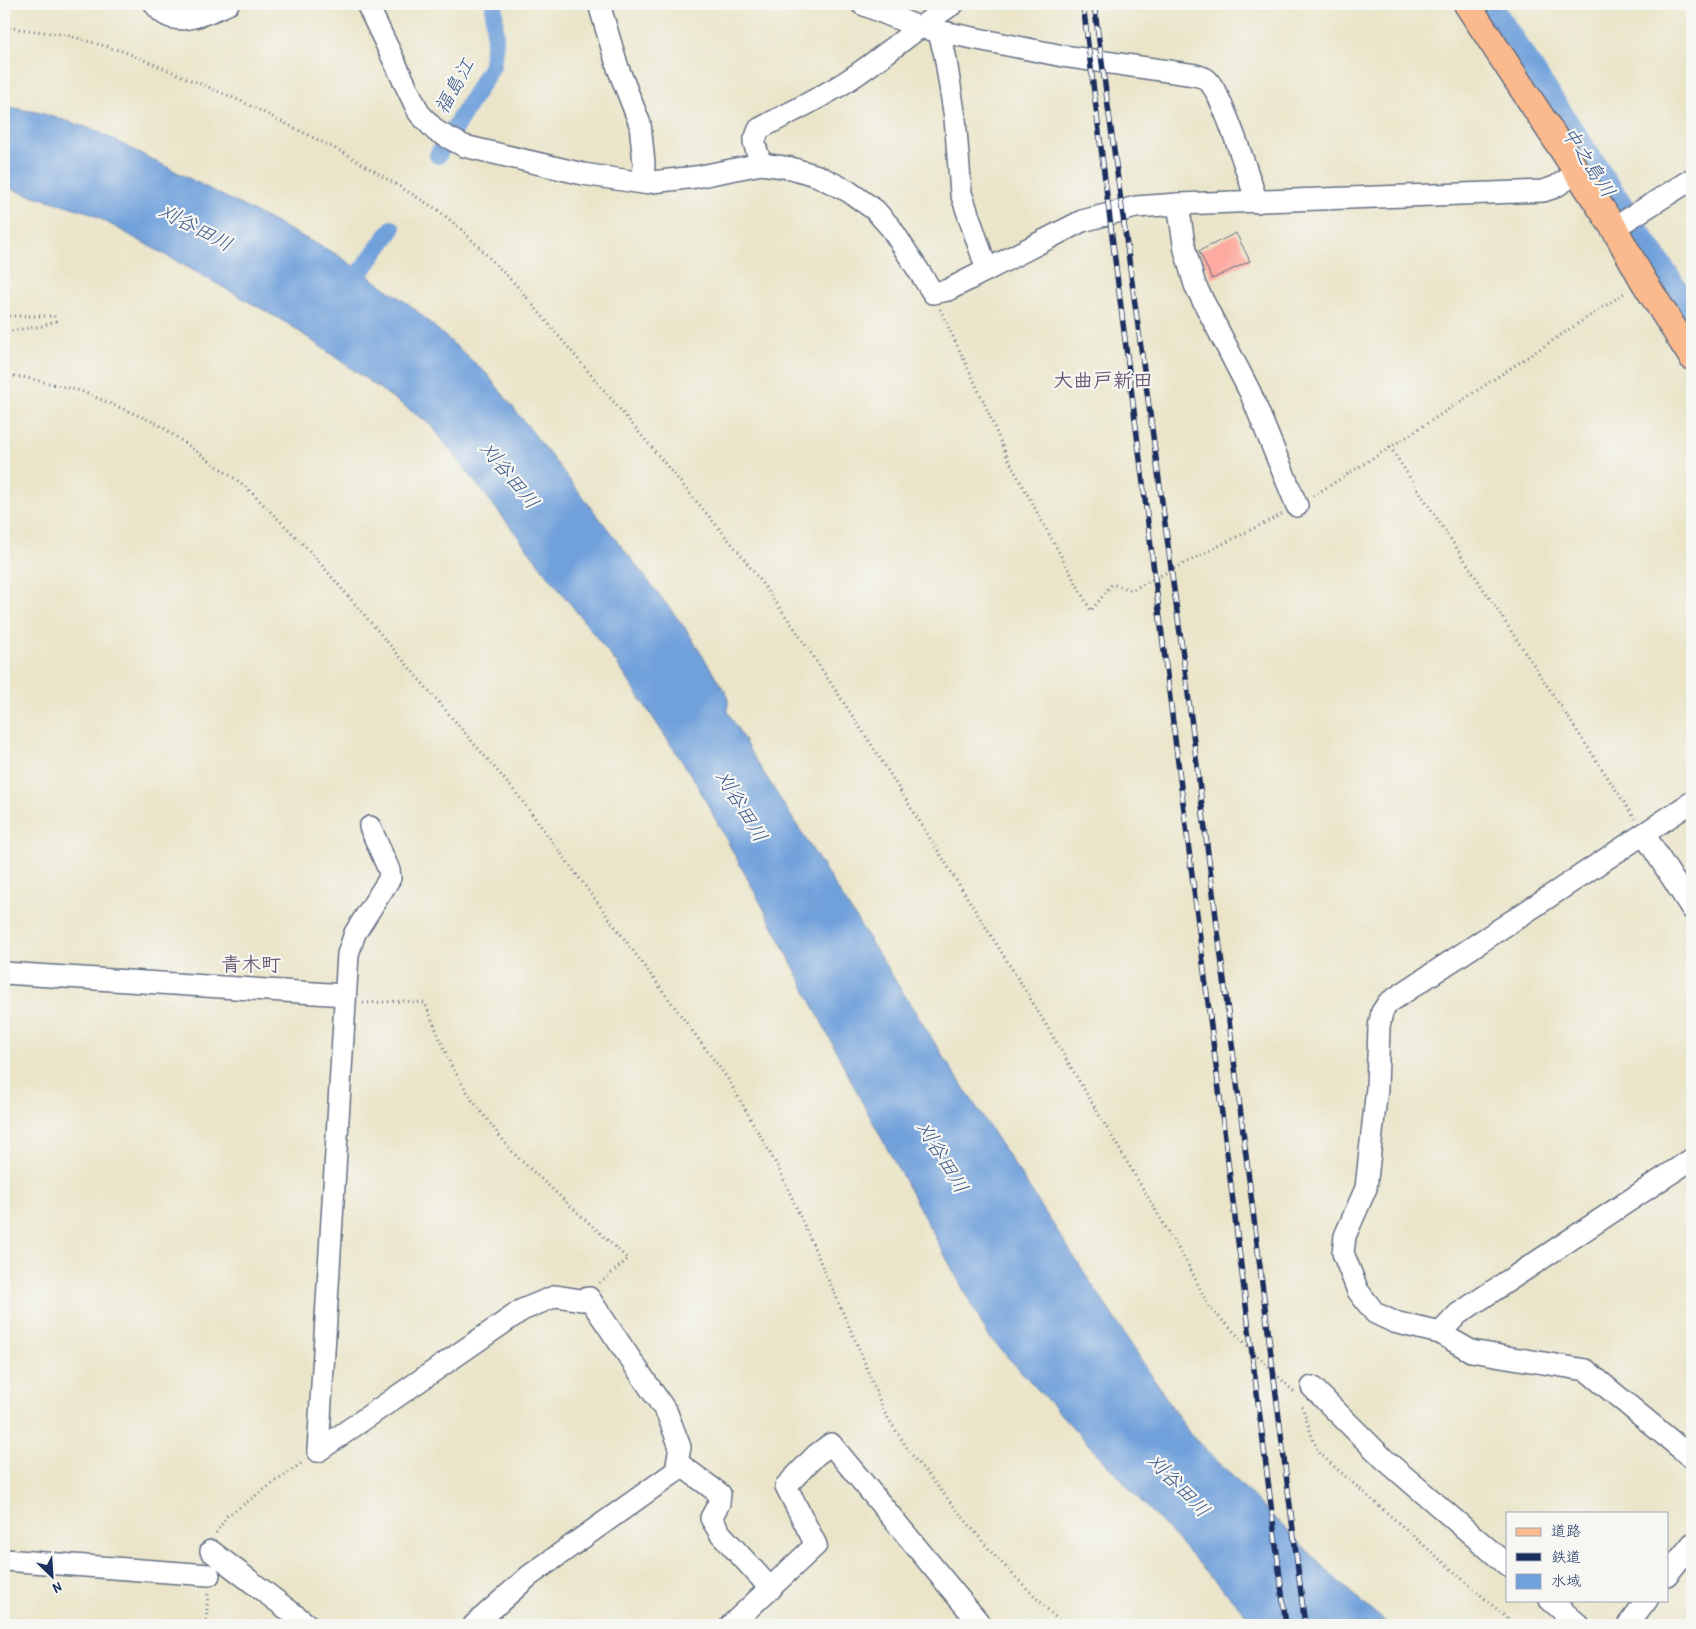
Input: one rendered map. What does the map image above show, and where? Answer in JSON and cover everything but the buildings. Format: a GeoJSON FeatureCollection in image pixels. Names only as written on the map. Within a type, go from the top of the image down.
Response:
{"type":"FeatureCollection","features":[{"type":"Feature","properties":{"kind":"main road"},"geometry":{"type":"LineString","coordinates":[[1467,4],[1614,228],[1643,280],[1692,357]]}},
{"type":"Feature","properties":{"kind":"street"},"geometry":{"type":"LineString","coordinates":[[155,4],[169,15],[184,19],[195,18],[228,4]]}},
{"type":"Feature","properties":{"kind":"street"},"geometry":{"type":"LineString","coordinates":[[367,4],[419,113],[436,131],[464,146],[583,174],[643,183],[696,177],[761,164],[791,168],[818,176],[848,191],[875,210],[891,228],[933,293],[948,290],[1082,221],[1136,207],[1544,191],[1556,187],[1577,173]]}},
{"type":"Feature","properties":{"kind":"street"},"geometry":{"type":"LineString","coordinates":[[598,4],[618,68],[640,124],[643,183]]}},
{"type":"Feature","properties":{"kind":"street"},"geometry":{"type":"LineString","coordinates":[[862,4],[928,29],[1063,56],[1195,75],[1206,79],[1213,87],[1235,137],[1257,202]]}},
{"type":"Feature","properties":{"kind":"street"},"geometry":{"type":"LineString","coordinates":[[761,164],[754,142],[759,128],[824,96],[848,81],[928,29],[953,4]]}},
{"type":"Feature","properties":{"kind":"street"},"geometry":{"type":"LineString","coordinates":[[928,29],[945,55],[955,118],[961,193],[987,270]]}},
{"type":"Feature","properties":{"kind":"street"},"geometry":{"type":"LineString","coordinates":[[1614,228],[1692,179]]}},
{"type":"Feature","properties":{"kind":"street"},"geometry":{"type":"LineString","coordinates":[[1178,204],[1185,250],[1195,285],[1250,392],[1297,506]]}},
{"type":"Feature","properties":{"kind":"street"},"geometry":{"type":"LineString","coordinates":[[1692,802],[1388,1003],[1382,1012],[1379,1027],[1377,1088],[1366,1188],[1345,1236],[1343,1253],[1358,1290],[1375,1313],[1394,1322],[1440,1333],[1471,1351],[1586,1370],[1692,1458]]}},
{"type":"Feature","properties":{"kind":"street"},"geometry":{"type":"LineString","coordinates":[[318,1451],[348,954],[355,933],[390,878],[389,870],[370,827]]}},
{"type":"Feature","properties":{"kind":"street"},"geometry":{"type":"LineString","coordinates":[[1644,834],[1692,909]]}},
{"type":"Feature","properties":{"kind":"street"},"geometry":{"type":"LineString","coordinates":[[4,972],[345,995]]}},
{"type":"Feature","properties":{"kind":"street"},"geometry":{"type":"LineString","coordinates":[[1440,1333],[1458,1314],[1692,1159]]}},
{"type":"Feature","properties":{"kind":"street"},"geometry":{"type":"LineString","coordinates":[[318,1451],[522,1310],[556,1296],[579,1299],[589,1298],[667,1412],[680,1447],[679,1469],[529,1576],[474,1625]]}},
{"type":"Feature","properties":{"kind":"street"},"geometry":{"type":"LineString","coordinates":[[1312,1387],[1384,1459],[1506,1563]]}},
{"type":"Feature","properties":{"kind":"street"},"geometry":{"type":"LineString","coordinates":[[731,1625],[816,1545],[786,1486],[816,1455],[831,1444],[981,1625]]}},
{"type":"Feature","properties":{"kind":"street"},"geometry":{"type":"LineString","coordinates":[[678,1462],[720,1494],[711,1518],[720,1533],[771,1589]]}},
{"type":"Feature","properties":{"kind":"street"},"geometry":{"type":"LineString","coordinates":[[1668,1574],[1692,1544]]}},
{"type":"Feature","properties":{"kind":"street"},"geometry":{"type":"LineString","coordinates":[[211,1551],[308,1625]]}},
{"type":"Feature","properties":{"kind":"street"},"geometry":{"type":"LineString","coordinates":[[4,1560],[209,1576]]}},
{"type":"Feature","properties":{"kind":"street"},"geometry":{"type":"LineString","coordinates":[[1552,1602],[1579,1625]]}},
{"type":"Feature","properties":{"kind":"street"},"geometry":{"type":"LineString","coordinates":[[1628,1625],[1645,1602]]}},
{"type":"Feature","properties":{"kind":"path"},"geometry":{"type":"LineString","coordinates":[[4,27],[67,35],[125,52],[241,101],[346,154],[438,210],[461,229],[517,286],[742,556],[795,629],[871,744],[1027,993],[1190,1270],[1209,1307],[1294,1392],[1303,1408],[1313,1440],[1321,1455],[1515,1625]]}},
{"type":"Feature","properties":{"kind":"path"},"geometry":{"type":"LineString","coordinates":[[933,293],[1007,457],[1091,611],[1112,584],[1132,590],[1297,506],[1643,280]]}},
{"type":"Feature","properties":{"kind":"path"},"geometry":{"type":"LineString","coordinates":[[4,316],[54,316],[56,320],[42,326],[4,332]]}},
{"type":"Feature","properties":{"kind":"path"},"geometry":{"type":"LineString","coordinates":[[4,375],[23,377],[81,392],[158,424],[245,486],[308,550],[517,794],[728,1080],[779,1169],[860,1351],[884,1412],[911,1454],[993,1554],[1062,1625]]}},
{"type":"Feature","properties":{"kind":"path"},"geometry":{"type":"LineString","coordinates":[[1390,446],[1644,834]]}},
{"type":"Feature","properties":{"kind":"path"},"geometry":{"type":"LineString","coordinates":[[4,544],[4,553]]}},
{"type":"Feature","properties":{"kind":"path"},"geometry":{"type":"LineString","coordinates":[[345,995],[356,1004],[403,1001],[425,1003],[451,1066],[472,1100],[513,1153],[628,1259],[579,1299]]}},
{"type":"Feature","properties":{"kind":"path"},"geometry":{"type":"LineString","coordinates":[[211,1551],[220,1525],[227,1516],[318,1451]]}},
{"type":"Feature","properties":{"kind":"path"},"geometry":{"type":"LineString","coordinates":[[206,1625],[209,1576]]}},
{"type":"Feature","properties":{"kind":"water","name":"刈谷田川"},"geometry":{"type":"Polygon","coordinates":[[[4,106],[41,113],[95,130],[336,254],[410,305],[487,374],[685,628],[728,696],[728,712],[753,756],[945,1059],[1189,1433],[1342,1585],[1389,1625],[1256,1625],[989,1337],[861,1100],[774,928],[695,781],[618,665],[431,425],[290,325],[205,277],[88,212],[4,187],[4,106]]]}},
{"type":"Feature","properties":{"kind":"waterway","name":"福島江"},"geometry":{"type":"LineString","coordinates":[[438,155],[492,66],[495,40],[494,4]]}},
{"type":"Feature","properties":{"kind":"waterway","name":"中之島川"},"geometry":{"type":"LineString","coordinates":[[1485,4],[1692,320]]}},
{"type":"Feature","properties":{"kind":"waterway","name":"福島江"},"geometry":{"type":"LineString","coordinates":[[348,289],[392,229]]}},
{"type":"Feature","properties":{"kind":"railway"},"geometry":{"type":"LineString","coordinates":[[1083,4],[1286,1625]]}},
{"type":"Feature","properties":{"kind":"railway"},"geometry":{"type":"LineString","coordinates":[[1094,4],[1185,670],[1305,1625]]}},
{"type":"Feature","properties":{"kind":"district","name":"大曲戸新田"},"geometry":{"type":"Point","coordinates":[1103,380]}},
{"type":"Feature","properties":{"kind":"district","name":"青木町"},"geometry":{"type":"Point","coordinates":[251,964]}}]}
